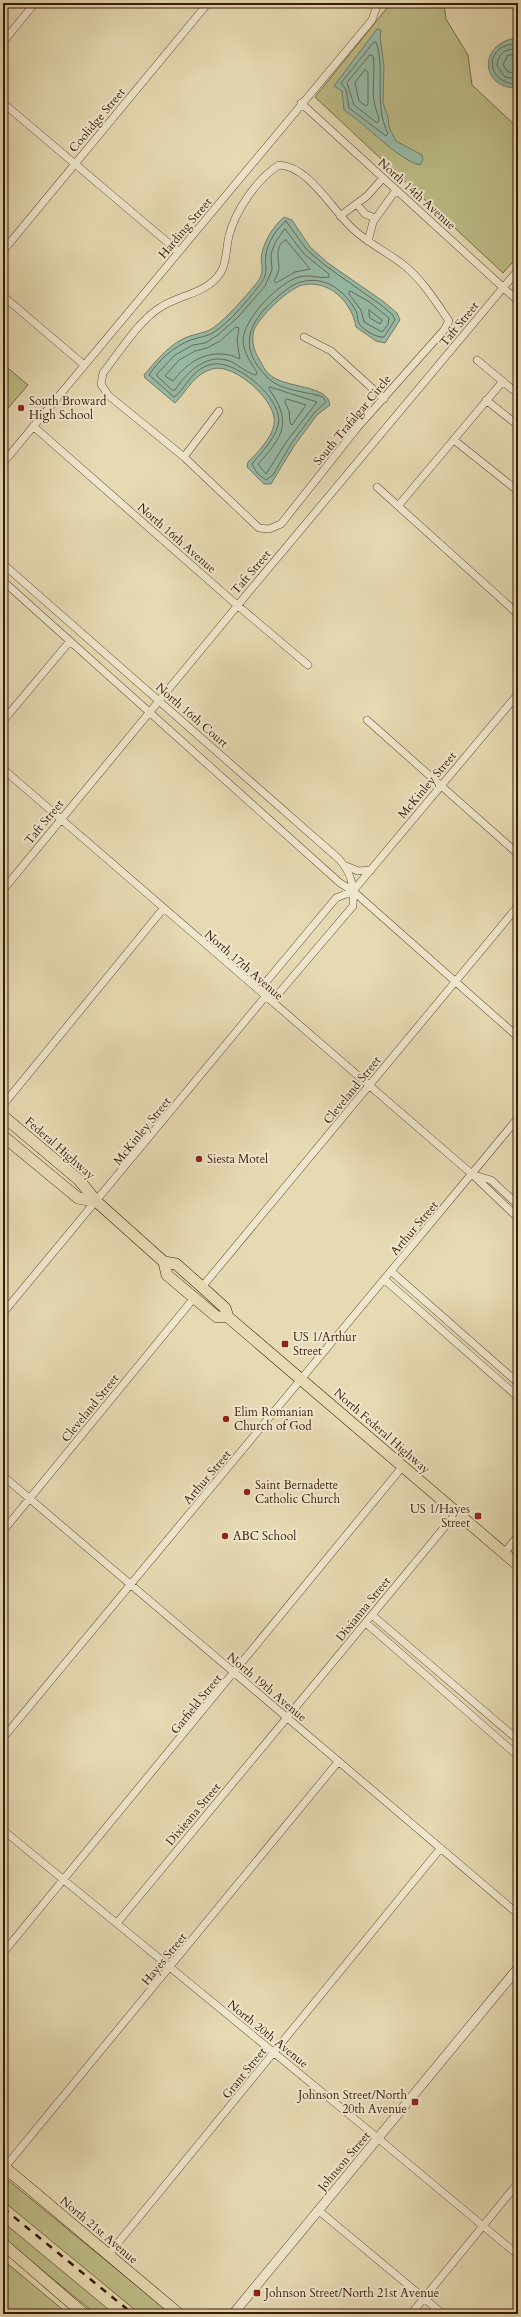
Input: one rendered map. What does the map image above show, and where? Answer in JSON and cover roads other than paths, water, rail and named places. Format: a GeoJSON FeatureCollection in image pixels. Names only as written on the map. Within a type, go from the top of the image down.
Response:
{"type":"FeatureCollection","features":[{"type":"Feature","properties":{"kind":"main road","name":"Federal Highway"},"geometry":{"type":"LineString","coordinates":[[3,1116],[79,1180],[97,1202],[164,1262],[176,1264],[202,1287],[225,1308],[228,1317],[217,1317],[167,1275],[164,1262]]}},
{"type":"Feature","properties":{"kind":"main road","name":"Federal Highway"},"geometry":{"type":"LineString","coordinates":[[3,1136],[78,1198],[97,1202]]}},
{"type":"Feature","properties":{"kind":"main road","name":"North Federal Highway"},"geometry":{"type":"LineString","coordinates":[[228,1317],[518,1565]]}},
{"type":"Feature","properties":{"kind":"main road","name":"North 21st Avenue"},"geometry":{"type":"LineString","coordinates":[[4,2167],[179,2314]]}},
{"type":"Feature","properties":{"kind":"main road"},"geometry":{"type":"LineString","coordinates":[[3,2244],[84,2314]]}},
{"type":"Feature","properties":{"kind":"street"},"geometry":{"type":"LineString","coordinates":[[3,42],[35,3]]}},
{"type":"Feature","properties":{"kind":"street","name":"Coolidge Street"},"geometry":{"type":"LineString","coordinates":[[3,251],[208,3]]}},
{"type":"Feature","properties":{"kind":"street","name":"Harding Street"},"geometry":{"type":"LineString","coordinates":[[3,463],[83,364],[179,252],[301,103],[372,20],[378,3]]}},
{"type":"Feature","properties":{"kind":"street"},"geometry":{"type":"LineString","coordinates":[[3,103],[179,252]]}},
{"type":"Feature","properties":{"kind":"street","name":"North 14th Avenue"},"geometry":{"type":"LineString","coordinates":[[301,103],[518,301]]}},
{"type":"Feature","properties":{"kind":"street"},"geometry":{"type":"LineString","coordinates":[[219,411],[184,457],[108,395],[101,384],[102,373],[144,322],[161,307],[198,292],[213,282],[221,271],[229,236],[236,217],[254,190],[270,171],[279,165],[292,167],[305,178],[328,199],[340,216],[368,241],[375,218],[396,190]]}},
{"type":"Feature","properties":{"kind":"street"},"geometry":{"type":"LineString","coordinates":[[340,216],[357,204],[383,178]]}},
{"type":"Feature","properties":{"kind":"street"},"geometry":{"type":"LineString","coordinates":[[357,204],[365,214],[375,218]]}},
{"type":"Feature","properties":{"kind":"street","name":"South Trafalgar Circle"},"geometry":{"type":"LineString","coordinates":[[184,457],[259,528],[269,529],[281,524],[357,428],[444,330],[449,321],[434,299],[406,267],[368,241]]}},
{"type":"Feature","properties":{"kind":"street","name":"Taft Street"},"geometry":{"type":"LineString","coordinates":[[3,890],[237,605],[518,270]]}},
{"type":"Feature","properties":{"kind":"street"},"geometry":{"type":"LineString","coordinates":[[3,296],[83,364]]}},
{"type":"Feature","properties":{"kind":"street"},"geometry":{"type":"LineString","coordinates":[[304,337],[331,351],[384,399]]}},
{"type":"Feature","properties":{"kind":"street"},"geometry":{"type":"LineString","coordinates":[[477,360],[518,394]]}},
{"type":"Feature","properties":{"kind":"street"},"geometry":{"type":"LineString","coordinates":[[398,506],[503,381]]}},
{"type":"Feature","properties":{"kind":"street"},"geometry":{"type":"LineString","coordinates":[[486,400],[516,421]]}},
{"type":"Feature","properties":{"kind":"street","name":"North 16th Avenue"},"geometry":{"type":"LineString","coordinates":[[33,426],[237,605],[308,665]]}},
{"type":"Feature","properties":{"kind":"street"},"geometry":{"type":"LineString","coordinates":[[454,440],[518,491]]}},
{"type":"Feature","properties":{"kind":"street"},"geometry":{"type":"LineString","coordinates":[[377,487],[517,610]]}},
{"type":"Feature","properties":{"kind":"street","name":"North 16th Court"},"geometry":{"type":"LineString","coordinates":[[3,564],[159,700],[345,866],[351,876],[353,891]]}},
{"type":"Feature","properties":{"kind":"street","name":"North 16th Court"},"geometry":{"type":"LineString","coordinates":[[3,581],[150,711],[158,721],[340,883],[353,891],[454,982],[518,1037]]}},
{"type":"Feature","properties":{"kind":"street"},"geometry":{"type":"LineString","coordinates":[[3,721],[70,641]]}},
{"type":"Feature","properties":{"kind":"street","name":"McKinley Street"},"geometry":{"type":"LineString","coordinates":[[265,997],[266,982],[336,898],[353,891],[518,694]]}},
{"type":"Feature","properties":{"kind":"street"},"geometry":{"type":"LineString","coordinates":[[367,720],[518,854]]}},
{"type":"Feature","properties":{"kind":"street","name":"North 17th Avenue"},"geometry":{"type":"LineString","coordinates":[[3,770],[163,910],[473,1175],[518,1218]]}},
{"type":"Feature","properties":{"kind":"street"},"geometry":{"type":"LineString","coordinates":[[345,866],[358,871],[371,870]]}},
{"type":"Feature","properties":{"kind":"street","name":"McKinley Street"},"geometry":{"type":"LineString","coordinates":[[3,1314],[265,997],[279,993],[353,906],[353,891]]}},
{"type":"Feature","properties":{"kind":"street","name":"Cleveland Street"},"geometry":{"type":"LineString","coordinates":[[202,1287],[518,906]]}},
{"type":"Feature","properties":{"kind":"street"},"geometry":{"type":"LineString","coordinates":[[3,1105],[163,910]]}},
{"type":"Feature","properties":{"kind":"street","name":"Arthur Street"},"geometry":{"type":"LineString","coordinates":[[3,1738],[303,1380],[473,1175],[518,1118]]}},
{"type":"Feature","properties":{"kind":"street","name":"North 17th Avenue"},"geometry":{"type":"LineString","coordinates":[[473,1175],[491,1180],[518,1205]]}},
{"type":"Feature","properties":{"kind":"street"},"geometry":{"type":"LineString","coordinates":[[392,1272],[518,1383]]}},
{"type":"Feature","properties":{"kind":"street"},"geometry":{"type":"LineString","coordinates":[[385,1280],[518,1396]]}},
{"type":"Feature","properties":{"kind":"street","name":"Cleveland Street"},"geometry":{"type":"LineString","coordinates":[[3,1531],[194,1298]]}},
{"type":"Feature","properties":{"kind":"street","name":"Garfield Street"},"geometry":{"type":"LineString","coordinates":[[3,1953],[64,1881],[403,1466]]}},
{"type":"Feature","properties":{"kind":"street","name":"North 19th Avenue"},"geometry":{"type":"LineString","coordinates":[[3,1476],[518,1914]]}},
{"type":"Feature","properties":{"kind":"street","name":"Dixianna Street"},"geometry":{"type":"LineString","coordinates":[[287,1718],[457,1512]]}},
{"type":"Feature","properties":{"kind":"street"},"geometry":{"type":"LineString","coordinates":[[504,1553],[518,1536]]}},
{"type":"Feature","properties":{"kind":"street"},"geometry":{"type":"LineString","coordinates":[[372,1616],[518,1740]]}},
{"type":"Feature","properties":{"kind":"street"},"geometry":{"type":"LineString","coordinates":[[366,1623],[518,1756]]}},
{"type":"Feature","properties":{"kind":"street","name":"Dixieana Street"},"geometry":{"type":"LineString","coordinates":[[117,1924],[287,1718]]}},
{"type":"Feature","properties":{"kind":"street","name":"Hayes Street"},"geometry":{"type":"LineString","coordinates":[[4,2167],[171,1968],[338,1762]]}},
{"type":"Feature","properties":{"kind":"street","name":"North 20th Avenue"},"geometry":{"type":"LineString","coordinates":[[3,1830],[379,2138],[518,2255]]}},
{"type":"Feature","properties":{"kind":"street","name":"Grant Street"},"geometry":{"type":"LineString","coordinates":[[108,2255],[440,1849]]}},
{"type":"Feature","properties":{"kind":"street","name":"Johnson Street"},"geometry":{"type":"LineString","coordinates":[[233,2314],[518,1968]]}},
{"type":"Feature","properties":{"kind":"street"},"geometry":{"type":"LineString","coordinates":[[411,2314],[518,2183]]}},
{"type":"Feature","properties":{"kind":"street"},"geometry":{"type":"LineString","coordinates":[[318,2210],[443,2314]]}},
{"type":"Feature","properties":{"kind":"water"},"geometry":{"type":"Polygon","coordinates":[[[377,29],[381,30],[380,38],[384,65],[383,103],[388,117],[389,127],[396,141],[422,155],[423,160],[420,165],[411,162],[392,149],[344,110],[342,91],[334,86],[377,29]]]}},
{"type":"Feature","properties":{"kind":"water"},"geometry":{"type":"Polygon","coordinates":[[[511,39],[518,40],[517,88],[505,86],[497,82],[491,75],[488,67],[489,58],[493,50],[500,44],[511,39]]]}},
{"type":"Feature","properties":{"kind":"water"},"geometry":{"type":"Polygon","coordinates":[[[284,217],[292,220],[310,247],[328,263],[384,302],[397,313],[400,320],[385,343],[376,341],[356,327],[350,309],[338,294],[330,289],[312,284],[302,285],[289,292],[268,311],[257,324],[253,334],[253,341],[256,352],[266,371],[276,379],[322,393],[327,398],[330,405],[317,415],[294,446],[271,484],[264,484],[247,467],[248,462],[264,445],[270,435],[274,425],[274,416],[270,406],[253,386],[232,372],[221,368],[212,369],[200,375],[191,383],[175,403],[145,378],[144,375],[171,347],[183,339],[213,328],[241,301],[259,279],[262,271],[261,257],[265,243],[273,229],[284,217]]]}},
{"type":"Feature","properties":{"kind":"railway"},"geometry":{"type":"LineString","coordinates":[[3,2208],[133,2314]]}},
{"type":"Feature","properties":{"kind":"place","name":"South Broward High School"},"geometry":{"type":"Point","coordinates":[21,408]}},
{"type":"Feature","properties":{"kind":"place","name":"Siesta Motel"},"geometry":{"type":"Point","coordinates":[199,1159]}},
{"type":"Feature","properties":{"kind":"place","name":"US 1/Arthur Street"},"geometry":{"type":"Point","coordinates":[285,1344]}},
{"type":"Feature","properties":{"kind":"place","name":"Elim Romanian Church of God"},"geometry":{"type":"Point","coordinates":[226,1419]}},
{"type":"Feature","properties":{"kind":"place","name":"Saint Bernadette Catholic Church"},"geometry":{"type":"Point","coordinates":[247,1492]}},
{"type":"Feature","properties":{"kind":"place","name":"US 1/Hayes Street"},"geometry":{"type":"Point","coordinates":[478,1516]}},
{"type":"Feature","properties":{"kind":"place","name":"ABC School"},"geometry":{"type":"Point","coordinates":[225,1536]}},
{"type":"Feature","properties":{"kind":"place","name":"Johnson Street/North 20th Avenue"},"geometry":{"type":"Point","coordinates":[415,2102]}},
{"type":"Feature","properties":{"kind":"place","name":"Johnson Street/North 21st Avenue"},"geometry":{"type":"Point","coordinates":[257,2293]}}]}
